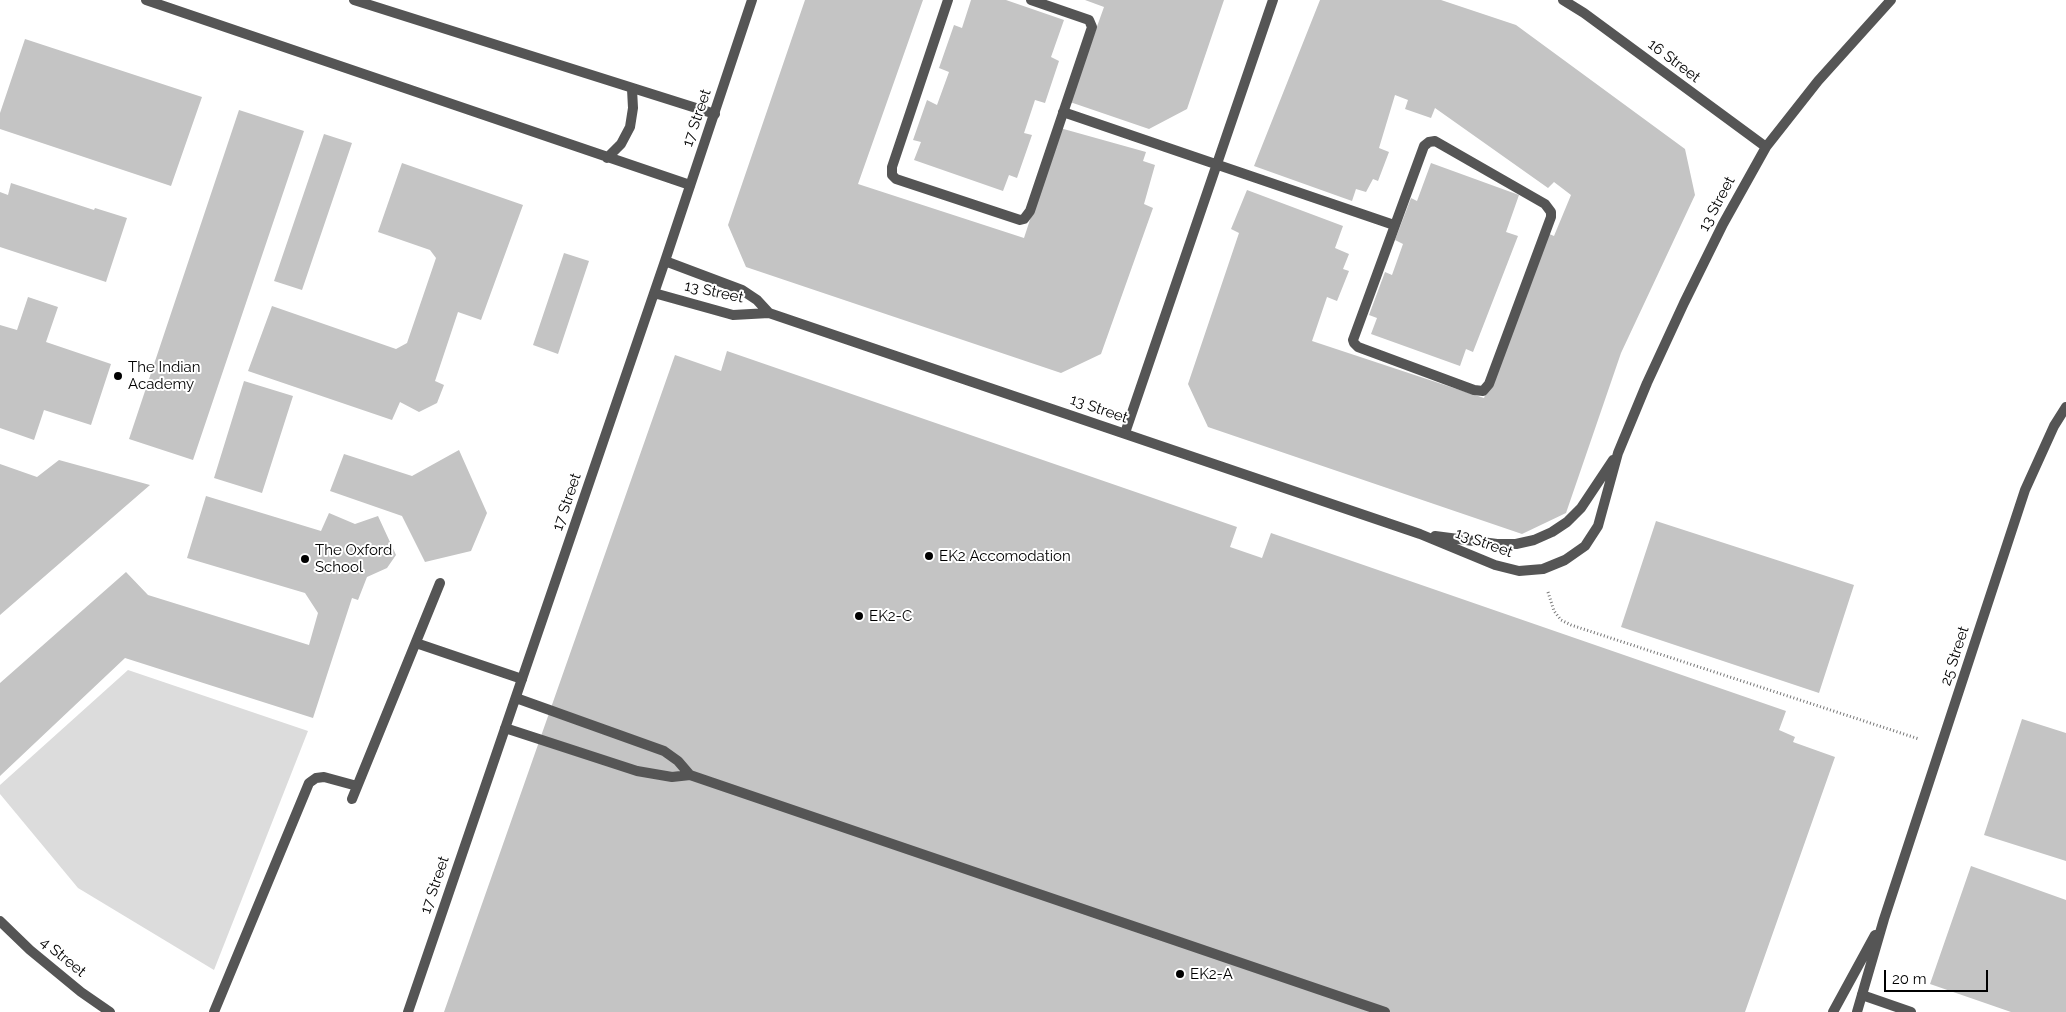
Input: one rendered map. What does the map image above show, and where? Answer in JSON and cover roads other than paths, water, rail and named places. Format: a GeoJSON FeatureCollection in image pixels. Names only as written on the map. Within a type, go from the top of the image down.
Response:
{"type":"FeatureCollection","features":[{"type":"Feature","properties":{"kind":"street"},"geometry":{"type":"LineString","coordinates":[[146,0],[690,185]]}},
{"type":"Feature","properties":{"kind":"street"},"geometry":{"type":"LineString","coordinates":[[354,0],[715,114]]}},
{"type":"Feature","properties":{"kind":"street","name":"17 Street"},"geometry":{"type":"LineString","coordinates":[[408,1012],[665,262],[752,0]]}},
{"type":"Feature","properties":{"kind":"street"},"geometry":{"type":"LineString","coordinates":[[948,0],[892,167],[892,175],[896,179],[1015,219],[1024,218],[1030,211],[1092,27],[1092,23],[1086,19],[1031,0]]}},
{"type":"Feature","properties":{"kind":"street"},"geometry":{"type":"LineString","coordinates":[[1125,433],[1273,0]]}},
{"type":"Feature","properties":{"kind":"street","name":"16 Street"},"geometry":{"type":"LineString","coordinates":[[1563,0],[1584,13],[1766,147]]}},
{"type":"Feature","properties":{"kind":"street","name":"13 Street"},"geometry":{"type":"LineString","coordinates":[[654,293],[733,315],[769,313],[1420,534],[1495,565],[1519,571],[1543,569],[1565,560],[1585,546],[1598,526],[1618,453],[1684,303],[1723,224],[1766,147],[1818,81],[1891,0]]}},
{"type":"Feature","properties":{"kind":"street"},"geometry":{"type":"LineString","coordinates":[[607,158],[621,144],[630,127],[633,108],[632,89]]}},
{"type":"Feature","properties":{"kind":"street"},"geometry":{"type":"LineString","coordinates":[[1063,112],[1394,225]]}},
{"type":"Feature","properties":{"kind":"street"},"geometry":{"type":"LineString","coordinates":[[1435,141],[1549,207],[1551,217],[1489,384],[1483,391],[1447,381],[1358,348],[1354,343],[1353,340],[1394,225],[1424,146],[1429,142],[1435,141]]}},
{"type":"Feature","properties":{"kind":"street","name":"13 Street"},"geometry":{"type":"LineString","coordinates":[[665,262],[742,290],[757,300],[769,313]]}},
{"type":"Feature","properties":{"kind":"street","name":"25 Street"},"geometry":{"type":"LineString","coordinates":[[1857,1012],[1884,919],[2025,490],[2054,426],[2066,407]]}},
{"type":"Feature","properties":{"kind":"street","name":"13 Street"},"geometry":{"type":"LineString","coordinates":[[1420,534],[1497,544],[1516,544],[1534,540],[1568,522],[1581,508],[1618,453]]}},
{"type":"Feature","properties":{"kind":"street"},"geometry":{"type":"LineString","coordinates":[[352,799],[440,583]]}},
{"type":"Feature","properties":{"kind":"street"},"geometry":{"type":"LineString","coordinates":[[416,642],[522,679]]}},
{"type":"Feature","properties":{"kind":"street"},"geometry":{"type":"LineString","coordinates":[[516,698],[664,752],[678,762],[690,775]]}},
{"type":"Feature","properties":{"kind":"street"},"geometry":{"type":"LineString","coordinates":[[505,728],[637,771],[672,777],[690,775],[1385,1012]]}},
{"type":"Feature","properties":{"kind":"street"},"geometry":{"type":"LineString","coordinates":[[214,1012],[309,783],[316,778],[324,777],[357,786]]}},
{"type":"Feature","properties":{"kind":"street","name":"25 Street"},"geometry":{"type":"LineString","coordinates":[[1833,1012],[1884,919]]}},
{"type":"Feature","properties":{"kind":"street","name":"4 Street"},"geometry":{"type":"LineString","coordinates":[[0,921],[30,950],[81,992],[110,1012]]}},
{"type":"Feature","properties":{"kind":"street"},"geometry":{"type":"LineString","coordinates":[[1862,995],[1911,1012]]}},
{"type":"Feature","properties":{"kind":"place","name":"The Indian Academy"},"geometry":{"type":"Point","coordinates":[118,376]}},
{"type":"Feature","properties":{"kind":"place","name":"EK2 Accomodation"},"geometry":{"type":"Point","coordinates":[929,556]}},
{"type":"Feature","properties":{"kind":"place","name":"The Oxford School"},"geometry":{"type":"Point","coordinates":[305,559]}},
{"type":"Feature","properties":{"kind":"place","name":"EK2-C"},"geometry":{"type":"Point","coordinates":[859,616]}},
{"type":"Feature","properties":{"kind":"place","name":"EK2-A"},"geometry":{"type":"Point","coordinates":[1180,974]}}]}
